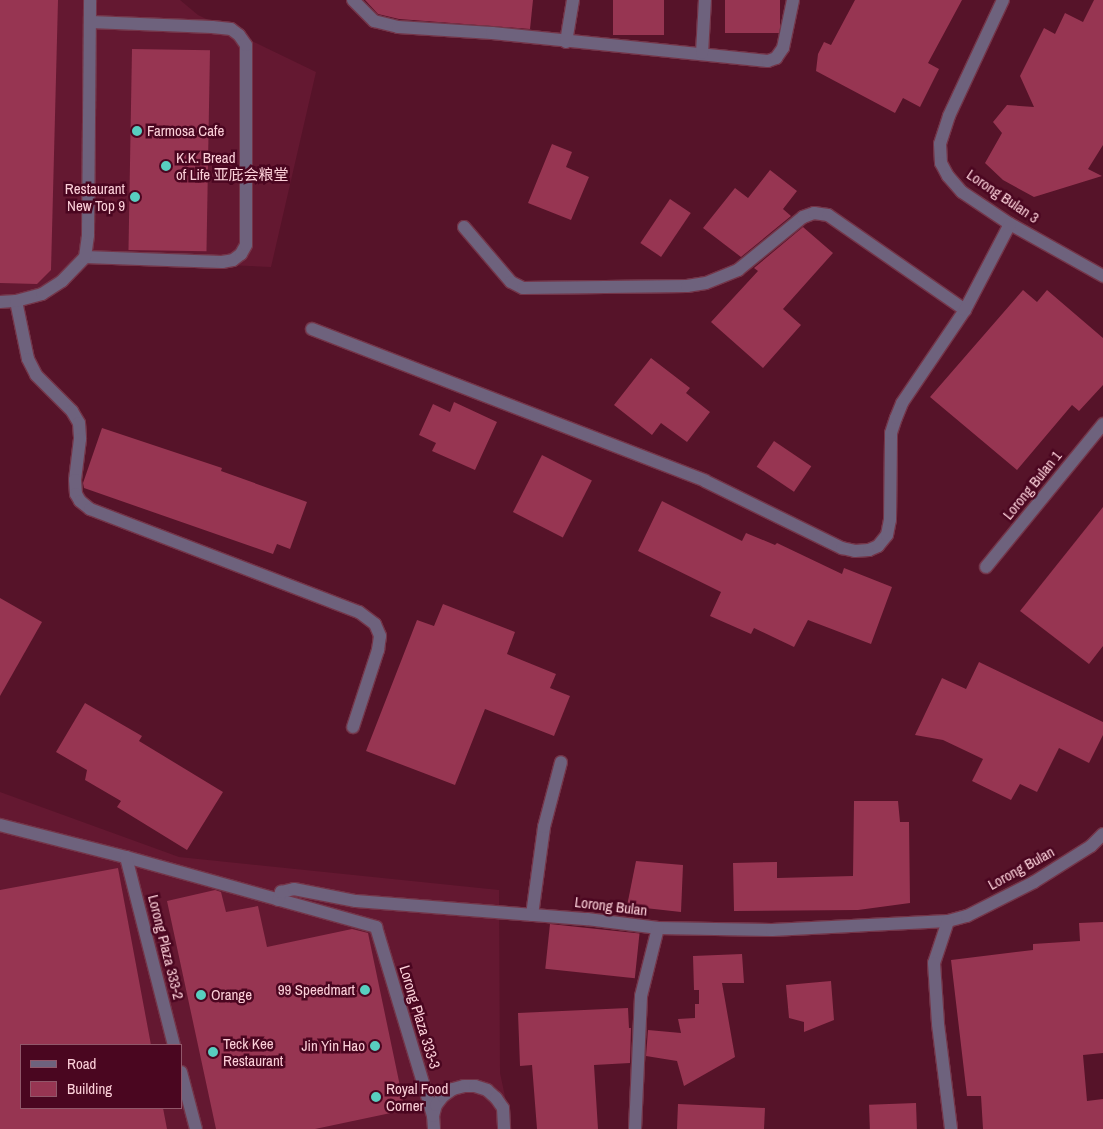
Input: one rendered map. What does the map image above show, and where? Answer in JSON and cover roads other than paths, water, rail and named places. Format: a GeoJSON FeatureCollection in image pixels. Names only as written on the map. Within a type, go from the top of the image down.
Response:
{"type":"FeatureCollection","features":[{"type":"Feature","properties":{"kind":"street"},"geometry":{"type":"LineString","coordinates":[[0,302],[16,301],[42,294],[62,282],[85,256],[88,235],[90,0]]}},
{"type":"Feature","properties":{"kind":"street"},"geometry":{"type":"LineString","coordinates":[[353,0],[374,21],[398,27],[492,33],[768,61],[776,58],[783,48],[794,0]]}},
{"type":"Feature","properties":{"kind":"street"},"geometry":{"type":"LineString","coordinates":[[566,42],[573,0]]}},
{"type":"Feature","properties":{"kind":"street"},"geometry":{"type":"LineString","coordinates":[[702,54],[704,0]]}},
{"type":"Feature","properties":{"kind":"street","name":"Lorong Bulan 3"},"geometry":{"type":"LineString","coordinates":[[1003,0],[949,116],[940,144],[942,163],[948,176],[962,192],[1010,224],[1103,276]]}},
{"type":"Feature","properties":{"kind":"street"},"geometry":{"type":"LineString","coordinates":[[85,256],[222,262],[233,260],[241,254],[246,245],[246,45],[231,30],[212,27],[90,22]]}},
{"type":"Feature","properties":{"kind":"street"},"geometry":{"type":"LineString","coordinates":[[464,227],[511,282],[523,288],[687,286],[706,283],[738,270],[804,217],[814,214],[828,215],[965,310]]}},
{"type":"Feature","properties":{"kind":"street"},"geometry":{"type":"LineString","coordinates":[[312,329],[705,481],[842,548],[855,551],[869,550],[878,546],[886,535],[890,520],[891,433],[902,403],[965,310],[1010,224]]}},
{"type":"Feature","properties":{"kind":"street"},"geometry":{"type":"LineString","coordinates":[[16,301],[28,359],[36,375],[72,411],[79,423],[80,439],[75,480],[76,494],[80,501],[90,509],[359,612],[375,624],[380,636],[378,650],[353,728]]}},
{"type":"Feature","properties":{"kind":"street","name":"Lorong Bulan 1"},"geometry":{"type":"LineString","coordinates":[[986,567],[1103,424]]}},
{"type":"Feature","properties":{"kind":"street"},"geometry":{"type":"LineString","coordinates":[[532,915],[544,827],[561,762]]}},
{"type":"Feature","properties":{"kind":"street"},"geometry":{"type":"LineString","coordinates":[[0,825],[126,857],[278,900]]}},
{"type":"Feature","properties":{"kind":"street","name":"Lorong Bulan"},"geometry":{"type":"LineString","coordinates":[[278,900],[281,892],[294,889],[356,901],[532,915],[658,928],[772,930],[948,921],[967,916],[1034,882],[1091,846],[1103,834]]}},
{"type":"Feature","properties":{"kind":"street","name":"Lorong Plaza 333-2"},"geometry":{"type":"LineString","coordinates":[[126,857],[174,1044]]}},
{"type":"Feature","properties":{"kind":"street","name":"Lorong Plaza 333-3"},"geometry":{"type":"LineString","coordinates":[[278,900],[376,927],[432,1125]]}},
{"type":"Feature","properties":{"kind":"street"},"geometry":{"type":"LineString","coordinates":[[948,921],[934,963],[938,1024],[951,1129]]}},
{"type":"Feature","properties":{"kind":"street"},"geometry":{"type":"LineString","coordinates":[[635,1129],[642,996],[658,928]]}},
{"type":"Feature","properties":{"kind":"street"},"geometry":{"type":"LineString","coordinates":[[182,1076],[196,1129]]}},
{"type":"Feature","properties":{"kind":"street"},"geometry":{"type":"LineString","coordinates":[[432,1125],[436,1105],[443,1096],[453,1089],[475,1086],[487,1090],[503,1108],[504,1129]]}},
{"type":"Feature","properties":{"kind":"place","name":"Farmosa Cafe"},"geometry":{"type":"Point","coordinates":[137,131]}},
{"type":"Feature","properties":{"kind":"place","name":"K.K. Bread of Life 亚庇会粮堂"},"geometry":{"type":"Point","coordinates":[166,166]}},
{"type":"Feature","properties":{"kind":"place","name":"Restaurant New Top 9"},"geometry":{"type":"Point","coordinates":[135,197]}},
{"type":"Feature","properties":{"kind":"place","name":"99 Speedmart"},"geometry":{"type":"Point","coordinates":[365,990]}},
{"type":"Feature","properties":{"kind":"place","name":"Orange"},"geometry":{"type":"Point","coordinates":[201,995]}},
{"type":"Feature","properties":{"kind":"place","name":"Jin Yin Hao"},"geometry":{"type":"Point","coordinates":[375,1046]}},
{"type":"Feature","properties":{"kind":"place","name":"Teck Kee Restaurant"},"geometry":{"type":"Point","coordinates":[213,1052]}},
{"type":"Feature","properties":{"kind":"place","name":"Royal Food Corner"},"geometry":{"type":"Point","coordinates":[376,1097]}}]}
